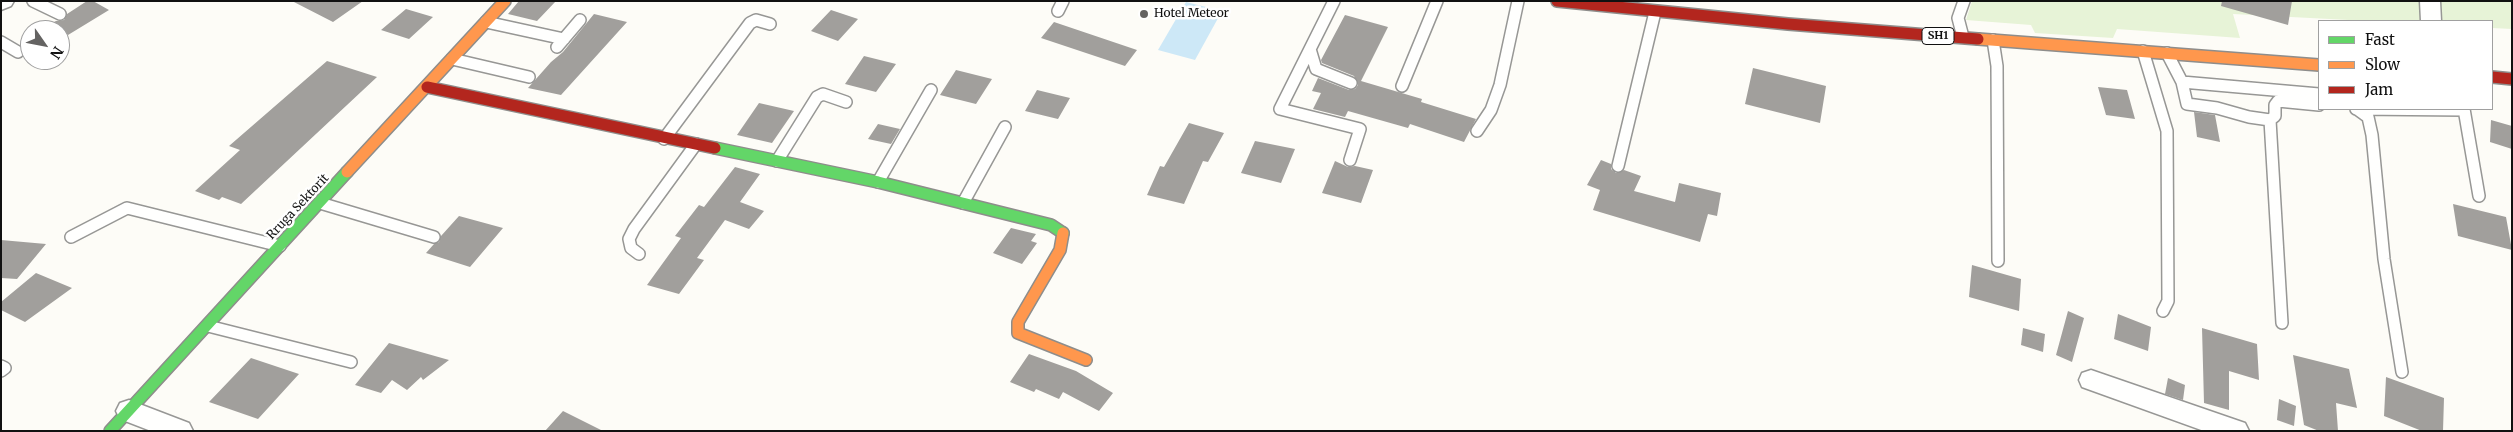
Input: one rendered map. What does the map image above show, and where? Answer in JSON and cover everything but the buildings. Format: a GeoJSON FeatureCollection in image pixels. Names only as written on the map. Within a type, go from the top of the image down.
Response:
{"type":"FeatureCollection","features":[{"type":"Feature","properties":{"kind":"street","name":"Rruga Sektorit"},"geometry":{"type":"LineString","coordinates":[[110,431],[505,1]]}},
{"type":"Feature","properties":{"kind":"street","name":"SH1"},"geometry":{"type":"LineString","coordinates":[[1557,1],[1655,12],[1963,38],[2318,65]]}},
{"type":"Feature","properties":{"kind":"street"},"geometry":{"type":"LineString","coordinates":[[2430,1],[2431,20]]}},
{"type":"Feature","properties":{"kind":"street"},"geometry":{"type":"LineString","coordinates":[[2493,78],[2511,82]]}},
{"type":"Feature","properties":{"kind":"street"},"geometry":{"type":"LineString","coordinates":[[427,87],[664,139],[878,182],[1051,225],[1063,231],[1060,250],[1018,322],[1017,328],[1020,336],[1086,360]]}},
{"type":"Feature","properties":{"kind":"street"},"geometry":{"type":"LineString","coordinates":[[2091,380],[2236,431]]}},
{"type":"Feature","properties":{"kind":"street"},"geometry":{"type":"LineString","coordinates":[[128,411],[180,431]]}},
{"type":"Feature","properties":{"kind":"lane"},"geometry":{"type":"LineString","coordinates":[[34,1],[60,14]]}},
{"type":"Feature","properties":{"kind":"lane"},"geometry":{"type":"LineString","coordinates":[[1058,11],[1063,1]]}},
{"type":"Feature","properties":{"kind":"lane"},"geometry":{"type":"LineString","coordinates":[[1334,1],[1302,61],[1280,109],[1360,129],[1350,160]]}},
{"type":"Feature","properties":{"kind":"lane"},"geometry":{"type":"LineString","coordinates":[[1402,86],[1437,1]]}},
{"type":"Feature","properties":{"kind":"lane"},"geometry":{"type":"LineString","coordinates":[[1477,130],[1490,110],[1500,85],[1510,51],[1518,1]]}},
{"type":"Feature","properties":{"kind":"lane"},"geometry":{"type":"LineString","coordinates":[[1963,38],[1958,18],[1964,1]]}},
{"type":"Feature","properties":{"kind":"lane"},"geometry":{"type":"LineString","coordinates":[[1618,166],[1655,12]]}},
{"type":"Feature","properties":{"kind":"lane"},"geometry":{"type":"LineString","coordinates":[[557,47],[580,20]]}},
{"type":"Feature","properties":{"kind":"lane"},"geometry":{"type":"LineString","coordinates":[[664,139],[750,24],[756,20],[770,24]]}},
{"type":"Feature","properties":{"kind":"lane"},"geometry":{"type":"LineString","coordinates":[[486,22],[564,39]]}},
{"type":"Feature","properties":{"kind":"lane"},"geometry":{"type":"LineString","coordinates":[[1993,40],[1997,66],[1998,262]]}},
{"type":"Feature","properties":{"kind":"lane"},"geometry":{"type":"LineString","coordinates":[[1,42],[18,52]]}},
{"type":"Feature","properties":{"kind":"lane"},"geometry":{"type":"LineString","coordinates":[[1310,49],[1316,69],[1351,83]]}},
{"type":"Feature","properties":{"kind":"lane"},"geometry":{"type":"LineString","coordinates":[[2143,51],[2167,131],[2168,301],[2163,311]]}},
{"type":"Feature","properties":{"kind":"lane"},"geometry":{"type":"LineString","coordinates":[[2167,53],[2182,82],[2187,104],[2270,120],[2275,116],[2275,105],[2278,101],[2318,105]]}},
{"type":"Feature","properties":{"kind":"lane"},"geometry":{"type":"LineString","coordinates":[[452,59],[529,77]]}},
{"type":"Feature","properties":{"kind":"lane"},"geometry":{"type":"LineString","coordinates":[[2182,82],[2318,94]]}},
{"type":"Feature","properties":{"kind":"lane"},"geometry":{"type":"LineString","coordinates":[[878,182],[931,90]]}},
{"type":"Feature","properties":{"kind":"lane"},"geometry":{"type":"LineString","coordinates":[[777,161],[820,94],[846,102]]}},
{"type":"Feature","properties":{"kind":"lane"},"geometry":{"type":"LineString","coordinates":[[2358,110],[2368,117],[2372,135],[2384,260],[2402,372]]}},
{"type":"Feature","properties":{"kind":"lane"},"geometry":{"type":"LineString","coordinates":[[2464,110],[2479,196]]}},
{"type":"Feature","properties":{"kind":"lane"},"geometry":{"type":"LineString","coordinates":[[2270,120],[2282,323]]}},
{"type":"Feature","properties":{"kind":"lane"},"geometry":{"type":"LineString","coordinates":[[963,203],[1005,127]]}},
{"type":"Feature","properties":{"kind":"lane"},"geometry":{"type":"LineString","coordinates":[[639,254],[632,248],[629,239],[634,229],[696,144]]}},
{"type":"Feature","properties":{"kind":"lane"},"geometry":{"type":"LineString","coordinates":[[320,203],[434,237]]}},
{"type":"Feature","properties":{"kind":"lane"},"geometry":{"type":"LineString","coordinates":[[71,237],[127,208],[280,246]]}},
{"type":"Feature","properties":{"kind":"lane"},"geometry":{"type":"LineString","coordinates":[[207,326],[351,362]]}},
{"type":"Feature","properties":{"kind":"lane"},"geometry":{"type":"LineString","coordinates":[[1,366],[5,368],[1,371]]}},
{"type":"Feature","properties":{"kind":"green space"},"geometry":{"type":"Polygon","coordinates":[[[1972,1],[2512,1],[2512,29],[2493,28],[2493,20],[2349,20],[2233,14],[2240,38],[2117,29],[2113,38],[2035,33],[2031,25],[1966,20],[1972,1]]]}},
{"type":"Feature","properties":{"kind":"water"},"geometry":{"type":"Polygon","coordinates":[[[1186,2],[1222,11],[1195,60],[1158,50],[1186,2]]]}},
{"type":"Feature","properties":{"kind":"traffic: fast"},"geometry":{"type":"LineString","coordinates":[[715,148],[878,182],[1051,225],[1063,233]]}},
{"type":"Feature","properties":{"kind":"traffic: fast"},"geometry":{"type":"LineString","coordinates":[[110,431],[347,172]]}},
{"type":"Feature","properties":{"kind":"traffic: slow"},"geometry":{"type":"LineString","coordinates":[[347,172],[505,1]]}},
{"type":"Feature","properties":{"kind":"traffic: slow"},"geometry":{"type":"LineString","coordinates":[[1978,39],[2318,65]]}},
{"type":"Feature","properties":{"kind":"traffic: slow"},"geometry":{"type":"LineString","coordinates":[[1063,233],[1060,250],[1018,322],[1018,333],[1086,360]]}},
{"type":"Feature","properties":{"kind":"traffic: jam"},"geometry":{"type":"LineString","coordinates":[[1557,1],[1788,24],[1978,39]]}},
{"type":"Feature","properties":{"kind":"traffic: jam"},"geometry":{"type":"LineString","coordinates":[[2493,77],[2512,79]]}},
{"type":"Feature","properties":{"kind":"traffic: jam"},"geometry":{"type":"LineString","coordinates":[[427,87],[715,148]]}},
{"type":"Feature","properties":{"kind":"place","name":"Hotel Meteor"},"geometry":{"type":"Point","coordinates":[1144,14]}}]}
